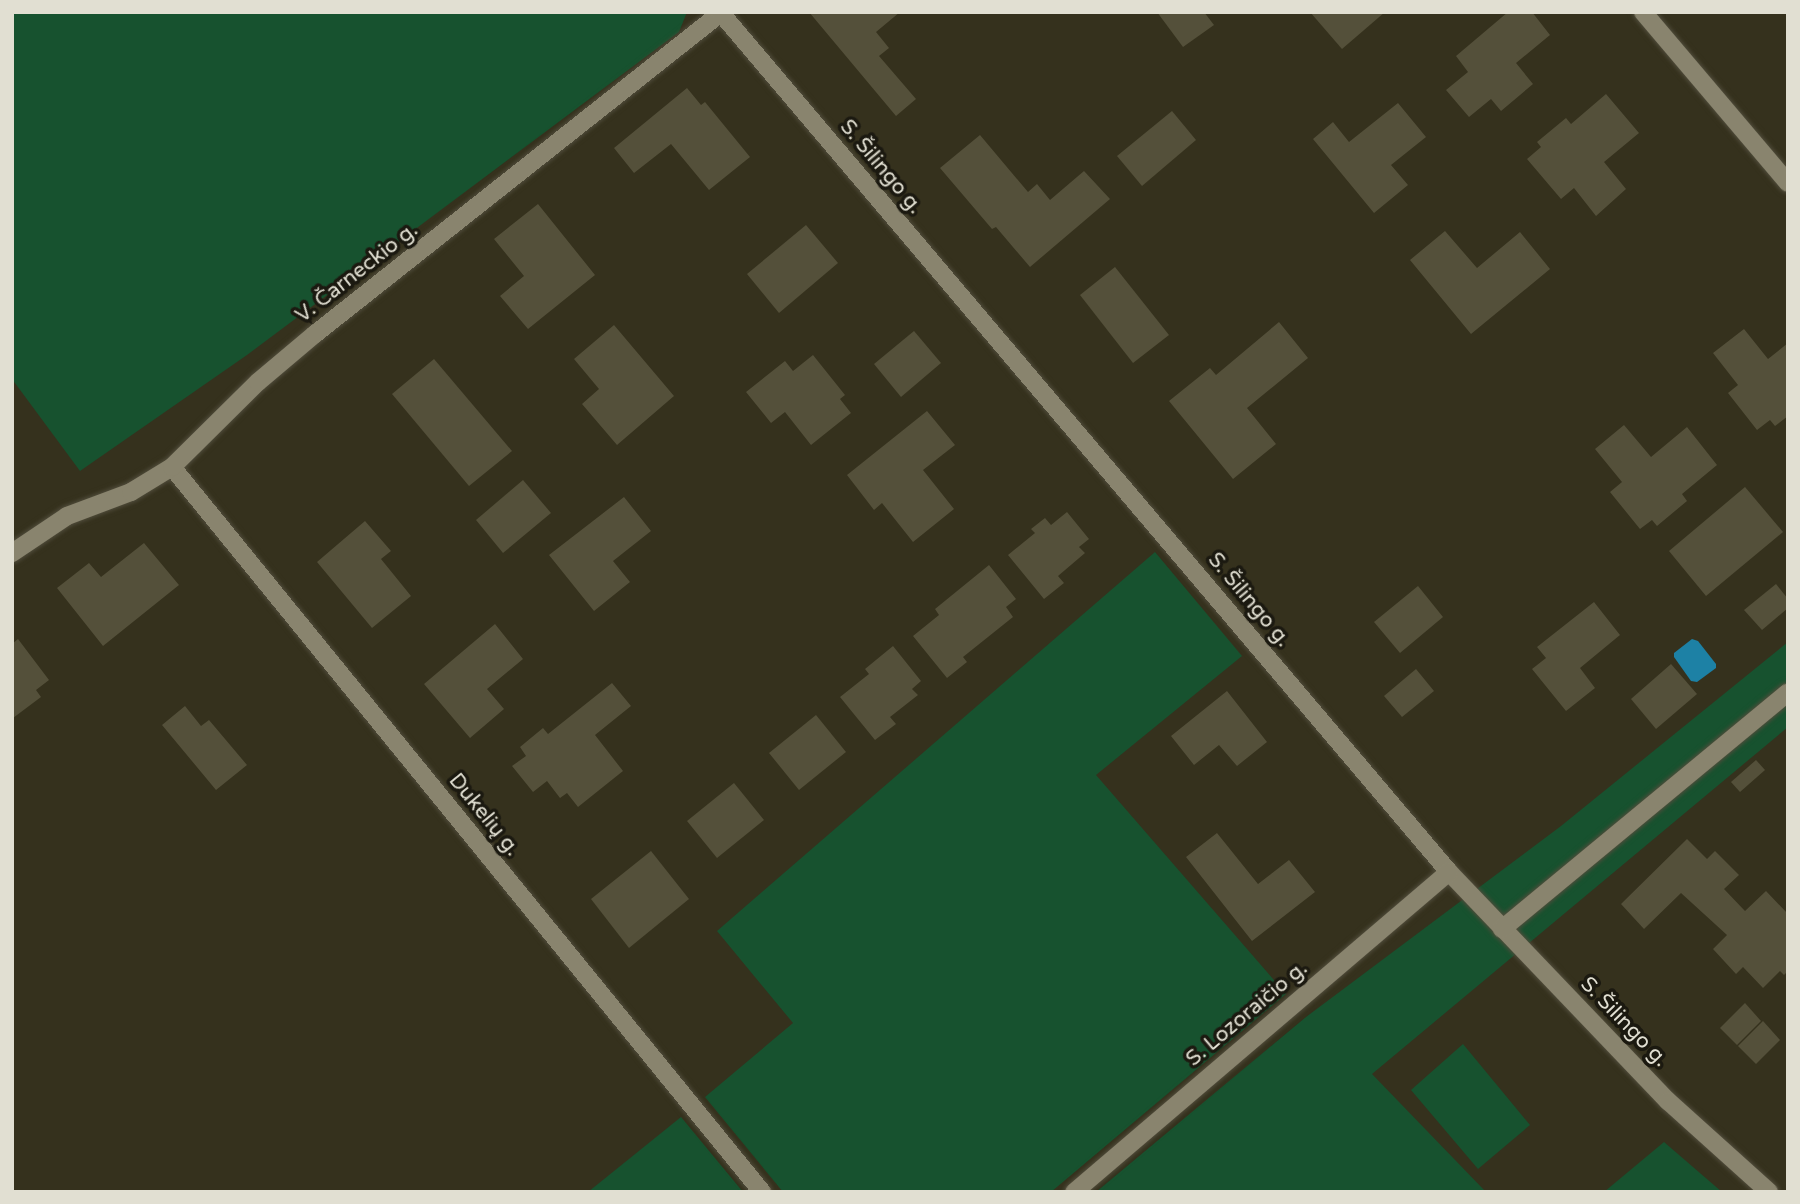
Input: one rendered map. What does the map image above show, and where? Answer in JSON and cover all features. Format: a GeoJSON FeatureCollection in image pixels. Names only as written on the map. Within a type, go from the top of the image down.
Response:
{"type":"FeatureCollection","features":[{"type":"Feature","properties":{"kind":"street"},"geometry":{"type":"LineString","coordinates":[[1643,12],[1788,183]]}},
{"type":"Feature","properties":{"kind":"street","name":"V. Čarneckio g."},"geometry":{"type":"LineString","coordinates":[[12,553],[67,516],[131,492],[172,467],[258,382],[315,334],[721,13]]}},
{"type":"Feature","properties":{"kind":"street","name":"S. Šilingo g."},"geometry":{"type":"LineString","coordinates":[[721,13],[1449,872],[1668,1101],[1769,1192]]}},
{"type":"Feature","properties":{"kind":"street","name":"Dukelių g."},"geometry":{"type":"LineString","coordinates":[[172,467],[762,1192]]}},
{"type":"Feature","properties":{"kind":"street"},"geometry":{"type":"LineString","coordinates":[[1502,929],[1788,692]]}},
{"type":"Feature","properties":{"kind":"street","name":"S. Lozoraičio g."},"geometry":{"type":"LineString","coordinates":[[1074,1192],[1449,872]]}},
{"type":"Feature","properties":{"kind":"green space"},"geometry":{"type":"Polygon","coordinates":[[[12,12],[687,12],[679,32],[247,355],[80,471],[12,379],[12,12]]]}},
{"type":"Feature","properties":{"kind":"green space"},"geometry":{"type":"Polygon","coordinates":[[[1155,552],[1242,656],[1096,775],[1286,994],[1051,1192],[783,1192],[705,1097],[793,1023],[717,931],[1155,552]]]}},
{"type":"Feature","properties":{"kind":"green space"},"geometry":{"type":"Polygon","coordinates":[[[1788,642],[1788,727],[1372,1074],[1486,1192],[1096,1192],[1306,1017],[1561,826],[1788,642]]]}},
{"type":"Feature","properties":{"kind":"green space"},"geometry":{"type":"Polygon","coordinates":[[[1463,1044],[1530,1125],[1478,1169],[1411,1090],[1463,1044]]]}},
{"type":"Feature","properties":{"kind":"green space"},"geometry":{"type":"Polygon","coordinates":[[[681,1117],[743,1192],[588,1192],[681,1117]]]}},
{"type":"Feature","properties":{"kind":"green space"},"geometry":{"type":"Polygon","coordinates":[[[1664,1142],[1722,1192],[1604,1192],[1664,1142]]]}},
{"type":"Feature","properties":{"kind":"water"},"geometry":{"type":"Polygon","coordinates":[[[1692,639],[1698,641],[1716,664],[1716,668],[1697,682],[1691,681],[1674,657],[1674,653],[1692,639]]]}},
{"type":"Feature","properties":{"kind":"building"},"geometry":{"type":"Polygon","coordinates":[[[809,12],[900,12],[876,32],[889,48],[879,56],[916,99],[896,116],[809,12]]]}},
{"type":"Feature","properties":{"kind":"building"},"geometry":{"type":"Polygon","coordinates":[[[1157,12],[1204,12],[1214,25],[1183,47],[1157,12]]]}},
{"type":"Feature","properties":{"kind":"building"},"geometry":{"type":"Polygon","coordinates":[[[1310,12],[1385,12],[1342,49],[1310,12]]]}},
{"type":"Feature","properties":{"kind":"building"},"geometry":{"type":"Polygon","coordinates":[[[1508,12],[1532,12],[1550,35],[1516,63],[1533,84],[1501,111],[1491,99],[1469,117],[1446,90],[1468,72],[1456,56],[1508,12]]]}},
{"type":"Feature","properties":{"kind":"building"},"geometry":{"type":"Polygon","coordinates":[[[687,88],[701,105],[705,102],[750,157],[709,190],[671,144],[634,173],[614,148],[687,88]]]}},
{"type":"Feature","properties":{"kind":"building"},"geometry":{"type":"Polygon","coordinates":[[[1606,94],[1639,133],[1604,162],[1626,189],[1596,216],[1574,188],[1561,199],[1527,159],[1541,147],[1537,142],[1566,118],[1571,124],[1606,94]]]}},
{"type":"Feature","properties":{"kind":"building"},"geometry":{"type":"Polygon","coordinates":[[[1398,103],[1426,137],[1391,165],[1408,185],[1374,213],[1313,139],[1333,122],[1349,142],[1398,103]]]}},
{"type":"Feature","properties":{"kind":"building"},"geometry":{"type":"Polygon","coordinates":[[[1172,111],[1196,140],[1142,186],[1117,156],[1172,111]]]}},
{"type":"Feature","properties":{"kind":"building"},"geometry":{"type":"Polygon","coordinates":[[[980,135],[1028,192],[1037,184],[1050,200],[1084,171],[1110,199],[1030,267],[996,227],[992,229],[940,168],[980,135]]]}},
{"type":"Feature","properties":{"kind":"building"},"geometry":{"type":"Polygon","coordinates":[[[538,204],[595,275],[528,329],[500,296],[524,276],[494,239],[538,204]]]}},
{"type":"Feature","properties":{"kind":"building"},"geometry":{"type":"Polygon","coordinates":[[[806,225],[838,263],[779,313],[747,274],[806,225]]]}},
{"type":"Feature","properties":{"kind":"building"},"geometry":{"type":"Polygon","coordinates":[[[1445,231],[1477,268],[1520,232],[1550,269],[1471,334],[1410,260],[1445,231]]]}},
{"type":"Feature","properties":{"kind":"building"},"geometry":{"type":"Polygon","coordinates":[[[1115,267],[1169,335],[1133,363],[1080,295],[1115,267]]]}},
{"type":"Feature","properties":{"kind":"building"},"geometry":{"type":"Polygon","coordinates":[[[1279,322],[1308,358],[1247,408],[1276,444],[1233,479],[1169,401],[1210,368],[1216,375],[1279,322]]]}},
{"type":"Feature","properties":{"kind":"building"},"geometry":{"type":"Polygon","coordinates":[[[614,325],[674,396],[617,445],[582,404],[599,389],[574,359],[614,325]]]}},
{"type":"Feature","properties":{"kind":"building"},"geometry":{"type":"Polygon","coordinates":[[[1744,329],[1768,359],[1788,343],[1788,416],[1775,426],[1770,420],[1757,430],[1728,393],[1738,385],[1713,353],[1744,329]]]}},
{"type":"Feature","properties":{"kind":"building"},"geometry":{"type":"Polygon","coordinates":[[[914,331],[941,363],[901,397],[874,364],[914,331]]]}},
{"type":"Feature","properties":{"kind":"building"},"geometry":{"type":"Polygon","coordinates":[[[813,355],[845,395],[840,399],[851,413],[811,445],[785,412],[771,423],[746,392],[785,361],[793,371],[813,355]]]}},
{"type":"Feature","properties":{"kind":"building"},"geometry":{"type":"Polygon","coordinates":[[[434,359],[512,451],[469,486],[392,394],[434,359]]]}},
{"type":"Feature","properties":{"kind":"building"},"geometry":{"type":"Polygon","coordinates":[[[927,411],[955,445],[923,470],[954,509],[913,542],[882,503],[874,510],[847,475],[927,411]]]}},
{"type":"Feature","properties":{"kind":"building"},"geometry":{"type":"Polygon","coordinates":[[[1624,425],[1651,457],[1687,427],[1717,465],[1682,494],[1687,501],[1657,526],[1652,520],[1640,529],[1610,492],[1622,482],[1595,449],[1624,425]]]}},
{"type":"Feature","properties":{"kind":"building"},"geometry":{"type":"Polygon","coordinates":[[[523,480],[551,513],[503,553],[476,520],[523,480]]]}},
{"type":"Feature","properties":{"kind":"building"},"geometry":{"type":"Polygon","coordinates":[[[1745,487],[1783,532],[1706,596],[1669,551],[1745,487]]]}},
{"type":"Feature","properties":{"kind":"building"},"geometry":{"type":"Polygon","coordinates":[[[624,497],[651,531],[613,561],[630,582],[594,611],[549,555],[624,497]]]}},
{"type":"Feature","properties":{"kind":"building"},"geometry":{"type":"Polygon","coordinates":[[[1067,512],[1089,539],[1079,547],[1085,553],[1058,576],[1064,583],[1044,599],[1008,555],[1035,533],[1031,529],[1045,518],[1051,525],[1067,512]]]}},
{"type":"Feature","properties":{"kind":"building"},"geometry":{"type":"Polygon","coordinates":[[[365,521],[391,551],[381,559],[411,596],[372,628],[317,562],[365,521]]]}},
{"type":"Feature","properties":{"kind":"building"},"geometry":{"type":"Polygon","coordinates":[[[144,543],[179,585],[103,646],[57,588],[89,563],[101,577],[144,543]]]}},
{"type":"Feature","properties":{"kind":"building"},"geometry":{"type":"Polygon","coordinates":[[[989,565],[1016,599],[1006,607],[1013,617],[963,657],[967,662],[947,678],[913,636],[939,615],[935,609],[989,565]]]}},
{"type":"Feature","properties":{"kind":"building"},"geometry":{"type":"Polygon","coordinates":[[[1776,584],[1788,599],[1788,608],[1762,630],[1744,610],[1776,584]]]}},
{"type":"Feature","properties":{"kind":"building"},"geometry":{"type":"Polygon","coordinates":[[[1418,586],[1443,617],[1400,653],[1374,622],[1418,586]]]}},
{"type":"Feature","properties":{"kind":"building"},"geometry":{"type":"Polygon","coordinates":[[[1594,602],[1620,635],[1580,668],[1595,688],[1566,711],[1532,669],[1546,658],[1537,647],[1594,602]]]}},
{"type":"Feature","properties":{"kind":"building"},"geometry":{"type":"Polygon","coordinates":[[[495,624],[523,659],[487,689],[504,709],[470,738],[424,684],[495,624]]]}},
{"type":"Feature","properties":{"kind":"building"},"geometry":{"type":"Polygon","coordinates":[[[18,639],[49,680],[36,690],[41,697],[13,718],[12,644],[18,639]]]}},
{"type":"Feature","properties":{"kind":"building"},"geometry":{"type":"Polygon","coordinates":[[[893,646],[921,681],[912,689],[918,695],[890,717],[896,724],[875,740],[840,697],[869,674],[865,669],[893,646]]]}},
{"type":"Feature","properties":{"kind":"building"},"geometry":{"type":"Polygon","coordinates":[[[1671,664],[1697,694],[1656,729],[1631,699],[1671,664]]]}},
{"type":"Feature","properties":{"kind":"building"},"geometry":{"type":"Polygon","coordinates":[[[1416,669],[1434,691],[1402,717],[1384,696],[1416,669]]]}},
{"type":"Feature","properties":{"kind":"building"},"geometry":{"type":"Polygon","coordinates":[[[612,683],[631,706],[595,735],[623,771],[578,807],[567,793],[560,798],[547,781],[533,792],[512,766],[526,756],[520,747],[543,728],[548,734],[612,683]]]}},
{"type":"Feature","properties":{"kind":"building"},"geometry":{"type":"Polygon","coordinates":[[[1227,691],[1267,742],[1237,766],[1219,745],[1194,765],[1171,736],[1227,691]]]}},
{"type":"Feature","properties":{"kind":"building"},"geometry":{"type":"Polygon","coordinates":[[[185,706],[201,726],[209,720],[247,765],[216,790],[162,725],[185,706]]]}},
{"type":"Feature","properties":{"kind":"building"},"geometry":{"type":"Polygon","coordinates":[[[816,715],[846,752],[799,790],[769,753],[816,715]]]}},
{"type":"Feature","properties":{"kind":"building"},"geometry":{"type":"Polygon","coordinates":[[[1756,760],[1765,770],[1740,792],[1731,782],[1756,760]]]}},
{"type":"Feature","properties":{"kind":"building"},"geometry":{"type":"Polygon","coordinates":[[[734,783],[764,820],[717,858],[687,821],[734,783]]]}},
{"type":"Feature","properties":{"kind":"building"},"geometry":{"type":"Polygon","coordinates":[[[1217,833],[1258,884],[1289,860],[1315,892],[1252,941],[1186,857],[1217,833]]]}},
{"type":"Feature","properties":{"kind":"building"},"geometry":{"type":"Polygon","coordinates":[[[1687,839],[1707,859],[1715,851],[1739,875],[1724,889],[1745,911],[1766,891],[1788,914],[1788,971],[1784,975],[1780,971],[1763,988],[1743,967],[1736,974],[1713,949],[1727,935],[1681,893],[1644,929],[1621,904],[1687,839]]]}},
{"type":"Feature","properties":{"kind":"building"},"geometry":{"type":"Polygon","coordinates":[[[651,851],[689,899],[629,948],[591,899],[651,851]]]}},
{"type":"Feature","properties":{"kind":"building"},"geometry":{"type":"Polygon","coordinates":[[[1745,1003],[1761,1021],[1737,1045],[1720,1028],[1745,1003]]]}},
{"type":"Feature","properties":{"kind":"building"},"geometry":{"type":"Polygon","coordinates":[[[1763,1021],[1780,1040],[1756,1064],[1738,1046],[1763,1021]]]}}]}
